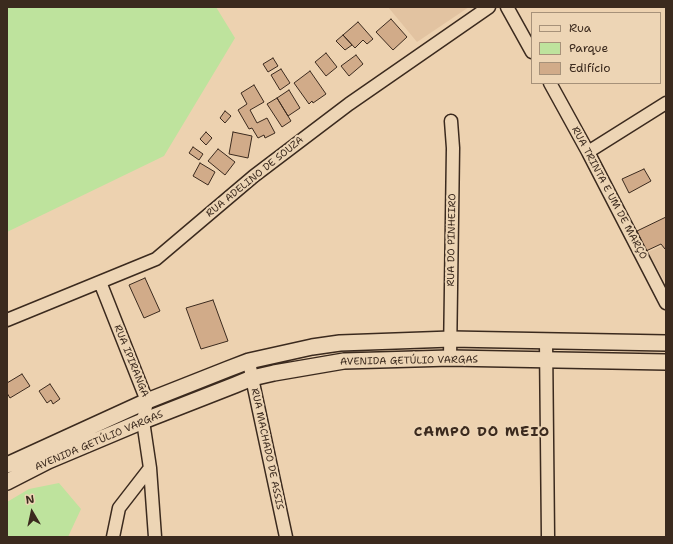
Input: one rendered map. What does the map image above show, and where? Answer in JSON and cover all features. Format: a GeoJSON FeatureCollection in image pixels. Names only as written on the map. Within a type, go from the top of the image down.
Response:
{"type":"FeatureCollection","features":[{"type":"Feature","properties":{"kind":"main road","name":"AVENIDA GETÚLIO VARGAS"},"geometry":{"type":"LineString","coordinates":[[7,465],[147,401],[249,361],[312,347],[340,343],[451,339],[666,343]]}},
{"type":"Feature","properties":{"kind":"main road","name":"AVENIDA GETÚLIO VARGAS"},"geometry":{"type":"LineString","coordinates":[[7,482],[48,461],[143,421],[252,378],[344,361],[450,358],[666,362]]}},
{"type":"Feature","properties":{"kind":"street","name":"RUA ADELINO DE SOUZA"},"geometry":{"type":"LineString","coordinates":[[7,320],[156,259],[254,176],[349,104],[489,7]]}},
{"type":"Feature","properties":{"kind":"street"},"geometry":{"type":"LineString","coordinates":[[507,7],[531,50]]}},
{"type":"Feature","properties":{"kind":"street","name":"RUA TRINTA E UM DE MARÇO"},"geometry":{"type":"LineString","coordinates":[[551,84],[588,152],[666,303]]}},
{"type":"Feature","properties":{"kind":"street"},"geometry":{"type":"LineString","coordinates":[[588,152],[666,103]]}},
{"type":"Feature","properties":{"kind":"street","name":"RUA DO PINHEIRO"},"geometry":{"type":"LineString","coordinates":[[450,358],[453,148],[451,121]]}},
{"type":"Feature","properties":{"kind":"street","name":"RUA IPIRANGA"},"geometry":{"type":"LineString","coordinates":[[100,282],[147,401],[143,421],[150,468],[155,537]]}},
{"type":"Feature","properties":{"kind":"street"},"geometry":{"type":"LineString","coordinates":[[546,341],[548,537]]}},
{"type":"Feature","properties":{"kind":"street","name":"RUA MACHADO DE ASSIS"},"geometry":{"type":"LineString","coordinates":[[249,361],[286,537]]}},
{"type":"Feature","properties":{"kind":"street"},"geometry":{"type":"LineString","coordinates":[[113,537],[119,508],[150,468]]}},
{"type":"Feature","properties":{"kind":"shaded area"},"geometry":{"type":"Polygon","coordinates":[[[388,7],[469,7],[417,42],[388,7]]]}},
{"type":"Feature","properties":{"kind":"shaded area"},"geometry":{"type":"Polygon","coordinates":[[[666,244],[666,284],[648,252],[666,244]]]}},
{"type":"Feature","properties":{"kind":"green space"},"geometry":{"type":"Polygon","coordinates":[[[7,7],[216,7],[235,38],[164,156],[7,232],[7,7]]]}},
{"type":"Feature","properties":{"kind":"green space"},"geometry":{"type":"Polygon","coordinates":[[[59,483],[81,509],[68,537],[7,537],[7,502],[29,489],[59,483]]]}},
{"type":"Feature","properties":{"kind":"building"},"geometry":{"type":"Polygon","coordinates":[[[391,19],[407,37],[393,50],[376,32],[391,19]]]}},
{"type":"Feature","properties":{"kind":"building"},"geometry":{"type":"Polygon","coordinates":[[[358,22],[373,39],[367,44],[363,40],[355,48],[343,35],[358,22]]]}},
{"type":"Feature","properties":{"kind":"building"},"geometry":{"type":"Polygon","coordinates":[[[343,35],[352,45],[345,50],[336,41],[343,35]]]}},
{"type":"Feature","properties":{"kind":"building"},"geometry":{"type":"Polygon","coordinates":[[[326,53],[337,67],[326,76],[315,62],[326,53]]]}},
{"type":"Feature","properties":{"kind":"building"},"geometry":{"type":"Polygon","coordinates":[[[356,55],[363,64],[349,76],[341,66],[356,55]]]}},
{"type":"Feature","properties":{"kind":"building"},"geometry":{"type":"Polygon","coordinates":[[[273,58],[278,66],[268,72],[263,64],[273,58]]]}},
{"type":"Feature","properties":{"kind":"building"},"geometry":{"type":"Polygon","coordinates":[[[281,69],[290,83],[280,90],[271,75],[281,69]]]}},
{"type":"Feature","properties":{"kind":"building"},"geometry":{"type":"Polygon","coordinates":[[[310,71],[326,94],[309,104],[294,83],[310,71]]]}},
{"type":"Feature","properties":{"kind":"building"},"geometry":{"type":"Polygon","coordinates":[[[254,85],[264,102],[250,110],[257,123],[267,118],[275,133],[265,138],[264,135],[258,138],[252,128],[249,129],[238,110],[247,104],[241,93],[254,85]]]}},
{"type":"Feature","properties":{"kind":"building"},"geometry":{"type":"Polygon","coordinates":[[[289,90],[300,108],[288,116],[277,98],[289,90]]]}},
{"type":"Feature","properties":{"kind":"building"},"geometry":{"type":"Polygon","coordinates":[[[277,98],[291,121],[282,127],[267,104],[277,98]]]}},
{"type":"Feature","properties":{"kind":"building"},"geometry":{"type":"Polygon","coordinates":[[[225,111],[231,116],[225,123],[220,118],[225,111]]]}},
{"type":"Feature","properties":{"kind":"building"},"geometry":{"type":"Polygon","coordinates":[[[206,132],[212,138],[206,145],[200,139],[206,132]]]}},
{"type":"Feature","properties":{"kind":"building"},"geometry":{"type":"Polygon","coordinates":[[[233,132],[252,136],[248,158],[229,154],[233,132]]]}},
{"type":"Feature","properties":{"kind":"building"},"geometry":{"type":"Polygon","coordinates":[[[193,147],[203,154],[199,160],[189,153],[193,147]]]}},
{"type":"Feature","properties":{"kind":"building"},"geometry":{"type":"Polygon","coordinates":[[[218,149],[235,162],[225,175],[208,161],[218,149]]]}},
{"type":"Feature","properties":{"kind":"building"},"geometry":{"type":"Polygon","coordinates":[[[200,163],[215,172],[208,185],[193,176],[200,163]]]}},
{"type":"Feature","properties":{"kind":"building"},"geometry":{"type":"Polygon","coordinates":[[[644,169],[651,181],[629,193],[622,179],[644,169]]]}},
{"type":"Feature","properties":{"kind":"building"},"geometry":{"type":"Polygon","coordinates":[[[666,217],[666,248],[665,249],[661,244],[646,251],[637,231],[666,217]]]}},
{"type":"Feature","properties":{"kind":"building"},"geometry":{"type":"Polygon","coordinates":[[[145,278],[160,311],[144,318],[129,285],[145,278]]]}},
{"type":"Feature","properties":{"kind":"building"},"geometry":{"type":"Polygon","coordinates":[[[213,300],[228,341],[201,349],[186,308],[213,300]]]}},
{"type":"Feature","properties":{"kind":"building"},"geometry":{"type":"Polygon","coordinates":[[[22,374],[30,386],[10,398],[7,393],[7,383],[22,374]]]}},
{"type":"Feature","properties":{"kind":"building"},"geometry":{"type":"Polygon","coordinates":[[[50,384],[60,399],[53,404],[51,400],[47,403],[39,391],[50,384]]]}},
{"type":"Feature","properties":{"kind":"district","name":"CAMPO DO MEIO"},"geometry":{"type":"Point","coordinates":[482,432]}}]}
